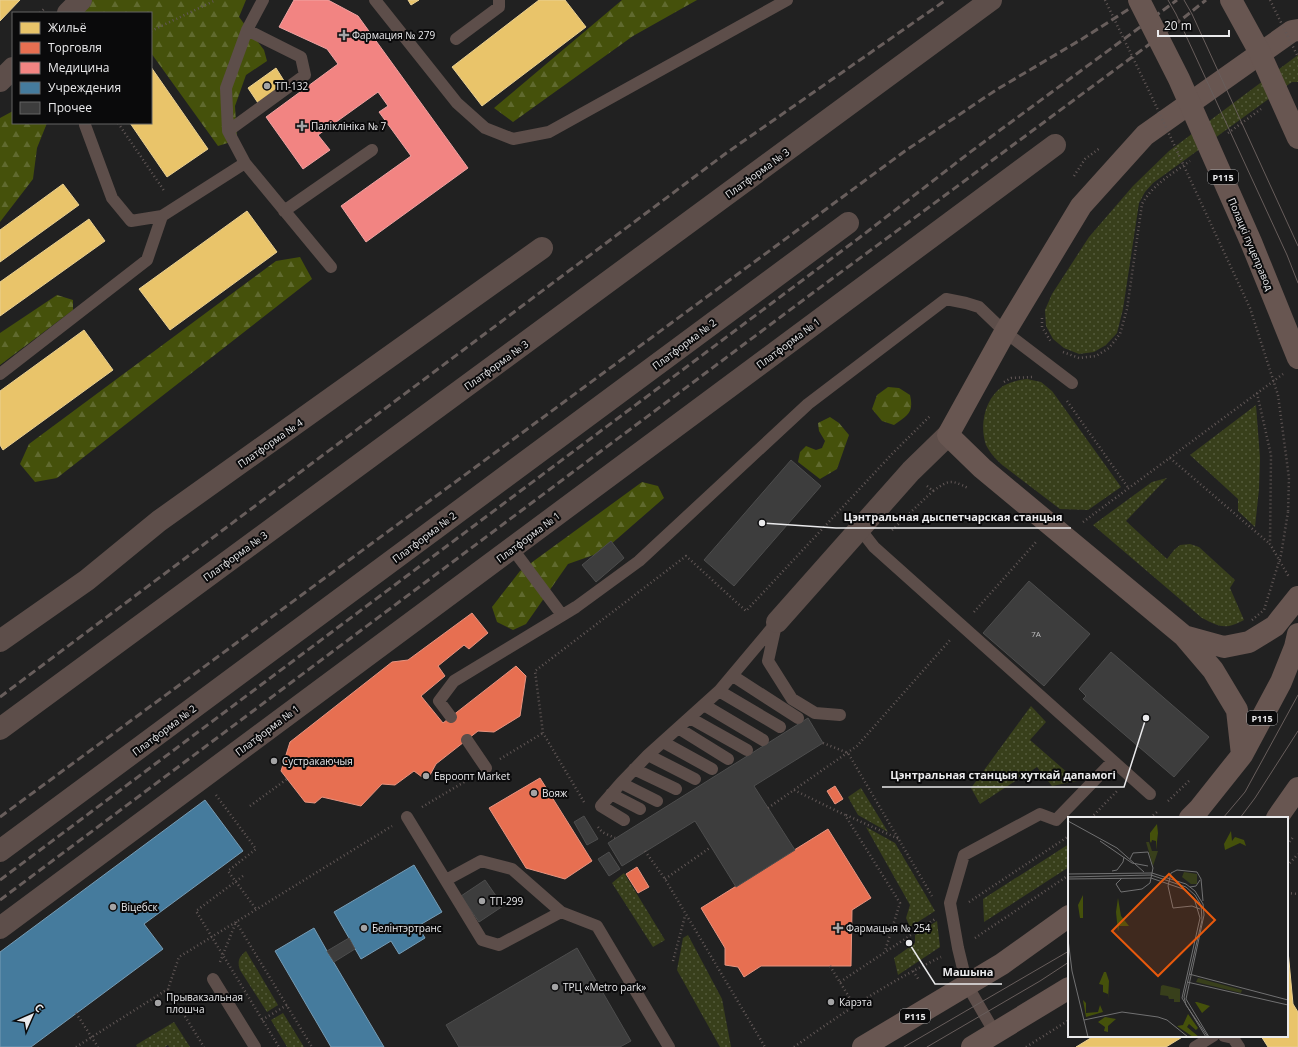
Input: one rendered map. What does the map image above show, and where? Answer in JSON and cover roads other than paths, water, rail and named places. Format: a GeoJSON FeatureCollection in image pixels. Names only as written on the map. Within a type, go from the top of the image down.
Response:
{"type":"FeatureCollection","features":[{"type":"Feature","properties":{"kind":"main road","name":"Полацкі пуцеправод"},"geometry":{"type":"LineString","coordinates":[[1139,0],[1185,93],[1251,242],[1292,365]]}},
{"type":"Feature","properties":{"kind":"main road"},"geometry":{"type":"LineString","coordinates":[[1231,0],[1259,51],[1298,138]]}},
{"type":"Feature","properties":{"kind":"main road"},"geometry":{"type":"LineString","coordinates":[[1242,755],[1237,710],[1213,670],[1184,636],[982,468],[948,435],[1005,332],[1081,206],[1145,135],[1292,31],[1289,25]]}},
{"type":"Feature","properties":{"kind":"main road"},"geometry":{"type":"LineString","coordinates":[[1184,636],[1224,647],[1249,642],[1256,628],[1275,626],[1295,589]]}},
{"type":"Feature","properties":{"kind":"main road","name":"Р115"},"geometry":{"type":"LineString","coordinates":[[1191,817],[1242,755],[1281,682],[1295,647],[1298,634]]}},
{"type":"Feature","properties":{"kind":"main road"},"geometry":{"type":"LineString","coordinates":[[1278,817],[1298,788]]}},
{"type":"Feature","properties":{"kind":"main road","name":"Р115"},"geometry":{"type":"LineString","coordinates":[[863,1047],[1002,964],[1068,917]]}},
{"type":"Feature","properties":{"kind":"main road"},"geometry":{"type":"LineString","coordinates":[[972,1047],[1068,989]]}},
{"type":"Feature","properties":{"kind":"street"},"geometry":{"type":"LineString","coordinates":[[69,12],[81,0]]}},
{"type":"Feature","properties":{"kind":"street","name":"Платформа № 3"},"geometry":{"type":"LineString","coordinates":[[0,729],[991,0]]}},
{"type":"Feature","properties":{"kind":"street"},"geometry":{"type":"LineString","coordinates":[[0,81],[12,69]]}},
{"type":"Feature","properties":{"kind":"street","name":"Платформа № 1"},"geometry":{"type":"LineString","coordinates":[[0,928],[1055,145]]}},
{"type":"Feature","properties":{"kind":"street","name":"Платформа № 2"},"geometry":{"type":"LineString","coordinates":[[0,851],[848,223]]}},
{"type":"Feature","properties":{"kind":"street","name":"Платформа № 4"},"geometry":{"type":"LineString","coordinates":[[0,641],[87,580],[159,521],[542,248]]}},
{"type":"Feature","properties":{"kind":"street"},"geometry":{"type":"LineString","coordinates":[[777,622],[911,471],[948,435]]}},
{"type":"Feature","properties":{"kind":"lane"},"geometry":{"type":"LineString","coordinates":[[263,0],[247,30],[226,88],[228,131],[245,163],[331,267]]}},
{"type":"Feature","properties":{"kind":"lane"},"geometry":{"type":"LineString","coordinates":[[375,0],[457,103],[485,128],[513,139],[549,132],[787,0]]}},
{"type":"Feature","properties":{"kind":"lane"},"geometry":{"type":"LineString","coordinates":[[456,39],[499,7],[499,0]]}},
{"type":"Feature","properties":{"kind":"lane"},"geometry":{"type":"LineString","coordinates":[[228,131],[305,75],[301,57],[247,30]]}},
{"type":"Feature","properties":{"kind":"lane"},"geometry":{"type":"LineString","coordinates":[[85,125],[112,198],[131,221],[162,216],[245,163]]}},
{"type":"Feature","properties":{"kind":"lane"},"geometry":{"type":"LineString","coordinates":[[284,211],[372,150]]}},
{"type":"Feature","properties":{"kind":"lane"},"geometry":{"type":"LineString","coordinates":[[0,374],[147,260],[162,216]]}},
{"type":"Feature","properties":{"kind":"lane"},"geometry":{"type":"LineString","coordinates":[[451,717],[439,701],[454,682],[562,615],[639,561],[808,404],[946,299],[966,303],[979,308],[1005,332],[1072,383]]}},
{"type":"Feature","properties":{"kind":"lane"},"geometry":{"type":"LineString","coordinates":[[860,530],[874,547],[1150,794]]}},
{"type":"Feature","properties":{"kind":"lane"},"geometry":{"type":"LineString","coordinates":[[512,548],[562,615]]}},
{"type":"Feature","properties":{"kind":"lane"},"geometry":{"type":"LineString","coordinates":[[624,820],[601,806],[648,755],[719,691],[777,622]]}},
{"type":"Feature","properties":{"kind":"lane"},"geometry":{"type":"LineString","coordinates":[[777,622],[768,661],[792,699],[815,713],[840,715]]}},
{"type":"Feature","properties":{"kind":"lane"},"geometry":{"type":"LineString","coordinates":[[733,676],[798,718]]}},
{"type":"Feature","properties":{"kind":"lane"},"geometry":{"type":"LineString","coordinates":[[719,691],[780,727]]}},
{"type":"Feature","properties":{"kind":"lane"},"geometry":{"type":"LineString","coordinates":[[704,705],[763,740]]}},
{"type":"Feature","properties":{"kind":"lane"},"geometry":{"type":"LineString","coordinates":[[690,718],[746,750]]}},
{"type":"Feature","properties":{"kind":"lane"},"geometry":{"type":"LineString","coordinates":[[678,728],[728,759]]}},
{"type":"Feature","properties":{"kind":"lane"},"geometry":{"type":"LineString","coordinates":[[467,740],[486,768]]}},
{"type":"Feature","properties":{"kind":"lane"},"geometry":{"type":"LineString","coordinates":[[663,742],[712,769]]}},
{"type":"Feature","properties":{"kind":"lane"},"geometry":{"type":"LineString","coordinates":[[648,755],[695,779]]}},
{"type":"Feature","properties":{"kind":"lane"},"geometry":{"type":"LineString","coordinates":[[995,1033],[967,985],[958,948],[947,914],[964,855],[1040,814],[1056,820],[1112,761]]}},
{"type":"Feature","properties":{"kind":"lane"},"geometry":{"type":"LineString","coordinates":[[634,769],[676,789]]}},
{"type":"Feature","properties":{"kind":"lane"},"geometry":{"type":"LineString","coordinates":[[621,783],[657,801]]}},
{"type":"Feature","properties":{"kind":"lane"},"geometry":{"type":"LineString","coordinates":[[611,794],[640,809]]}},
{"type":"Feature","properties":{"kind":"lane"},"geometry":{"type":"LineString","coordinates":[[407,817],[482,940],[499,945],[561,912]]}},
{"type":"Feature","properties":{"kind":"lane"},"geometry":{"type":"LineString","coordinates":[[446,880],[481,861],[512,869],[561,912],[597,926],[669,1047]]}},
{"type":"Feature","properties":{"kind":"lane"},"geometry":{"type":"LineString","coordinates":[[213,979],[255,1047]]}},
{"type":"Feature","properties":{"kind":"lane"},"geometry":{"type":"LineString","coordinates":[[1195,1047],[1211,1037]]}},
{"type":"Feature","properties":{"kind":"lane"},"geometry":{"type":"LineString","coordinates":[[1228,1037],[1233,1038],[1239,1047]]}},
{"type":"Feature","properties":{"kind":"tram line"},"geometry":{"type":"LineString","coordinates":[[1168,0],[1176,14],[1287,255],[1298,283]]}},
{"type":"Feature","properties":{"kind":"tram line"},"geometry":{"type":"LineString","coordinates":[[1184,0],[1192,14],[1298,246]]}},
{"type":"Feature","properties":{"kind":"tram line"},"geometry":{"type":"LineString","coordinates":[[1224,817],[1245,792],[1298,695]]}},
{"type":"Feature","properties":{"kind":"tram line"},"geometry":{"type":"LineString","coordinates":[[1241,817],[1255,798],[1298,731]]}},
{"type":"Feature","properties":{"kind":"tram line"},"geometry":{"type":"LineString","coordinates":[[904,1047],[1068,952]]}},
{"type":"Feature","properties":{"kind":"tram line"},"geometry":{"type":"LineString","coordinates":[[927,1047],[1040,981],[1068,963]]}},
{"type":"Feature","properties":{"kind":"railway"},"geometry":{"type":"LineString","coordinates":[[0,697],[725,154],[946,0]]}},
{"type":"Feature","properties":{"kind":"railway"},"geometry":{"type":"LineString","coordinates":[[0,817],[905,151],[996,90],[1082,39],[1143,0]]}},
{"type":"Feature","properties":{"kind":"railway"},"geometry":{"type":"LineString","coordinates":[[0,880],[859,238],[969,153],[1177,0]]}},
{"type":"Feature","properties":{"kind":"railway"},"geometry":{"type":"LineString","coordinates":[[0,900],[810,295],[1162,35],[1206,0]]}},
{"type":"Feature","properties":{"kind":"place","name":"Фармация № 279"},"geometry":{"type":"Point","coordinates":[344,35]}},
{"type":"Feature","properties":{"kind":"place","name":"ТП-132"},"geometry":{"type":"Point","coordinates":[267,86]}},
{"type":"Feature","properties":{"kind":"place","name":"Паліклініка № 7"},"geometry":{"type":"Point","coordinates":[302,126]}},
{"type":"Feature","properties":{"kind":"place","name":"Цэнтральная дыспетчарская станцыя"},"geometry":{"type":"Point","coordinates":[762,523]}},
{"type":"Feature","properties":{"kind":"place","name":"Цэнтральная станцыя хуткай дапамогі"},"geometry":{"type":"Point","coordinates":[1146,718]}},
{"type":"Feature","properties":{"kind":"place","name":"Сустракаючыя"},"geometry":{"type":"Point","coordinates":[274,761]}},
{"type":"Feature","properties":{"kind":"place","name":"Евроопт Market"},"geometry":{"type":"Point","coordinates":[426,776]}},
{"type":"Feature","properties":{"kind":"place","name":"Вояж"},"geometry":{"type":"Point","coordinates":[534,793]}},
{"type":"Feature","properties":{"kind":"place","name":"ТП-299"},"geometry":{"type":"Point","coordinates":[482,901]}},
{"type":"Feature","properties":{"kind":"place","name":"Віцебск"},"geometry":{"type":"Point","coordinates":[113,907]}},
{"type":"Feature","properties":{"kind":"place","name":"Белінтэртранс"},"geometry":{"type":"Point","coordinates":[364,928]}},
{"type":"Feature","properties":{"kind":"place","name":"Фармацыя № 254"},"geometry":{"type":"Point","coordinates":[838,928]}},
{"type":"Feature","properties":{"kind":"place","name":"Машына"},"geometry":{"type":"Point","coordinates":[909,943]}},
{"type":"Feature","properties":{"kind":"place","name":"ТРЦ «Metro park»"},"geometry":{"type":"Point","coordinates":[555,987]}},
{"type":"Feature","properties":{"kind":"place","name":"Карэта"},"geometry":{"type":"Point","coordinates":[831,1002]}},
{"type":"Feature","properties":{"kind":"place","name":"Прывакзальная плошча"},"geometry":{"type":"Point","coordinates":[158,1003]}}]}
